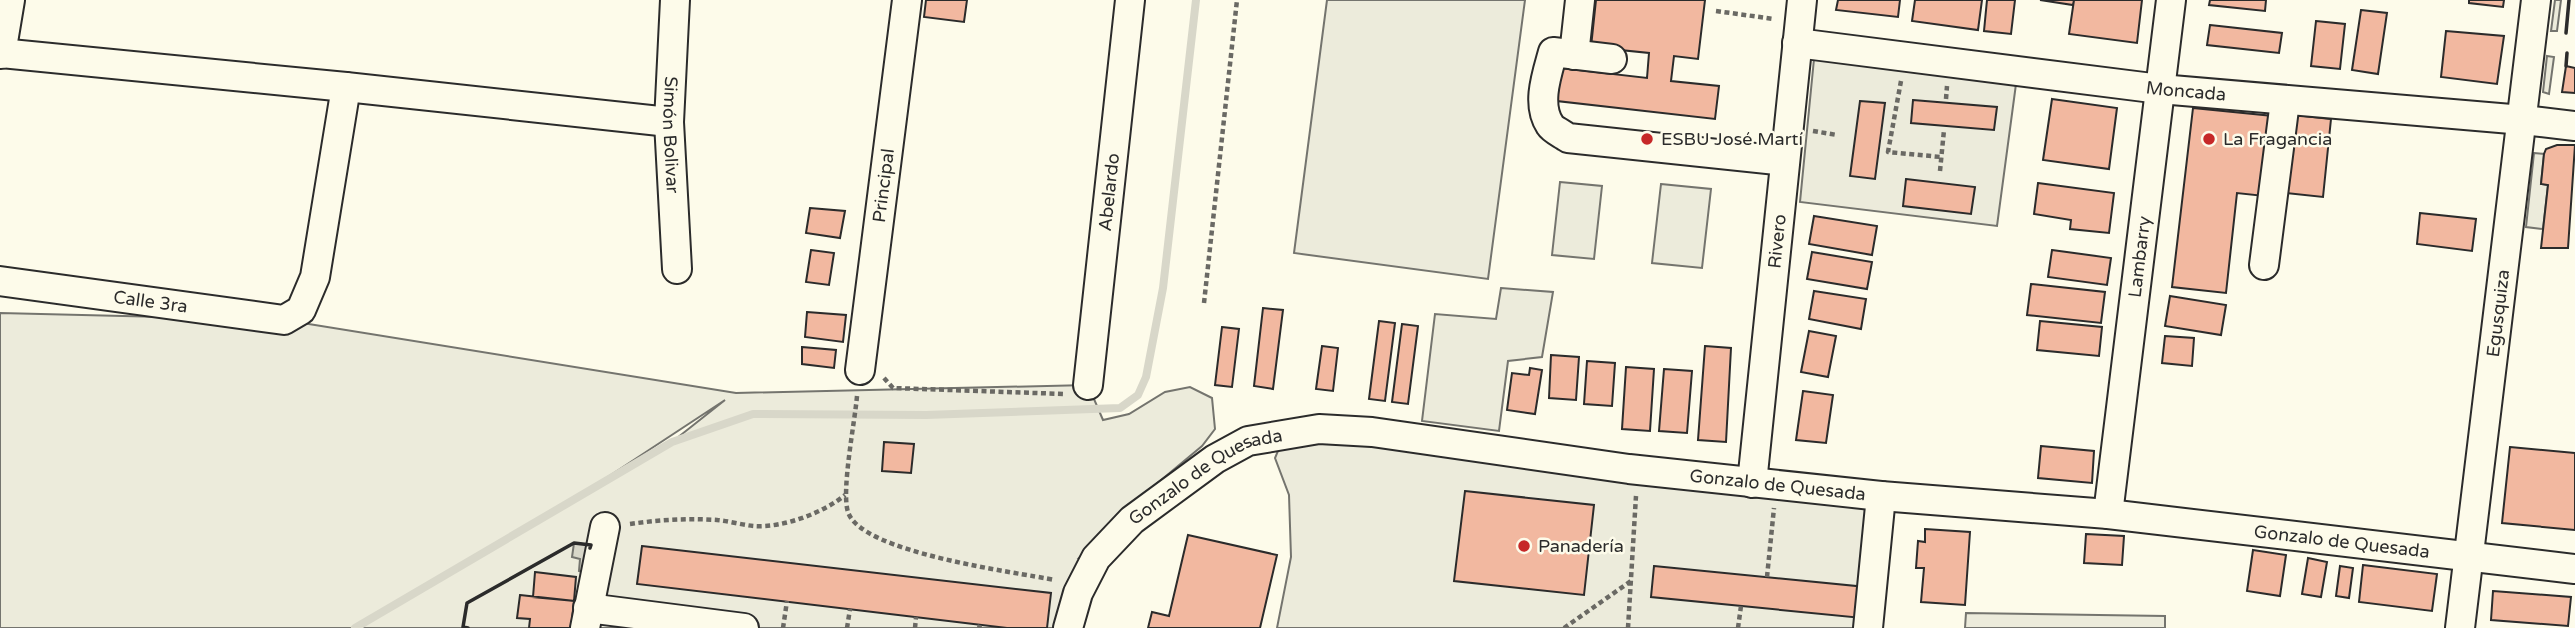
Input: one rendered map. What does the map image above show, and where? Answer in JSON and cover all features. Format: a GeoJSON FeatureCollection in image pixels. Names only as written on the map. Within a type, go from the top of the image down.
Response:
{"type":"FeatureCollection","features":[{"type":"Feature","properties":{"kind":"street"},"geometry":{"type":"LineString","coordinates":[[10,0],[0,54],[346,87],[669,122]]}},
{"type":"Feature","properties":{"kind":"street","name":"Simón Bolivar"},"geometry":{"type":"LineString","coordinates":[[675,0],[669,122],[677,269]]}},
{"type":"Feature","properties":{"kind":"street","name":"Principal"},"geometry":{"type":"LineString","coordinates":[[860,373],[907,0]]}},
{"type":"Feature","properties":{"kind":"street","name":"Abelardo"},"geometry":{"type":"LineString","coordinates":[[1088,385],[1130,0]]}},
{"type":"Feature","properties":{"kind":"street"},"geometry":{"type":"LineString","coordinates":[[1574,55],[1580,0]]}},
{"type":"Feature","properties":{"kind":"street","name":"Lambarry"},"geometry":{"type":"LineString","coordinates":[[2108,514],[2171,0]]}},
{"type":"Feature","properties":{"kind":"street","name":"Egusquiza"},"geometry":{"type":"LineString","coordinates":[[2460,628],[2536,0]]}},
{"type":"Feature","properties":{"kind":"street","name":"Moncada"},"geometry":{"type":"LineString","coordinates":[[1799,22],[1905,56],[2160,89],[2575,126]]}},
{"type":"Feature","properties":{"kind":"street","name":"Rivero"},"geometry":{"type":"LineString","coordinates":[[1764,484],[1785,161],[1799,22]]}},
{"type":"Feature","properties":{"kind":"street"},"geometry":{"type":"LineString","coordinates":[[1612,59],[1553,52],[1544,90],[1544,109],[1550,126],[1568,138],[1785,161]]}},
{"type":"Feature","properties":{"kind":"street","name":"Calle 3ra"},"geometry":{"type":"LineString","coordinates":[[0,281],[284,320],[301,310],[314,277],[346,87]]}},
{"type":"Feature","properties":{"kind":"street"},"geometry":{"type":"LineString","coordinates":[[2264,265],[2285,101]]}},
{"type":"Feature","properties":{"kind":"street","name":"Gonzalo de Quesada"},"geometry":{"type":"LineString","coordinates":[[1068,628],[1082,586],[1096,558],[1132,520],[1215,459],[1248,440],[1319,429],[1372,432],[1638,470],[1881,496],[2108,514],[2575,569]]}},
{"type":"Feature","properties":{"kind":"street"},"geometry":{"type":"LineString","coordinates":[[1868,628],[1881,496]]}},
{"type":"Feature","properties":{"kind":"street"},"geometry":{"type":"LineString","coordinates":[[605,527],[586,618],[744,628]]}},
{"type":"Feature","properties":{"kind":"path"},"geometry":{"type":"LineString","coordinates":[[1204,303],[1237,0]]}},
{"type":"Feature","properties":{"kind":"path"},"geometry":{"type":"LineString","coordinates":[[1716,11],[1799,22]]}},
{"type":"Feature","properties":{"kind":"path"},"geometry":{"type":"LineString","coordinates":[[1905,56],[1887,139],[1888,152],[1941,157]]}},
{"type":"Feature","properties":{"kind":"path"},"geometry":{"type":"LineString","coordinates":[[1940,171],[1944,130]]}},
{"type":"Feature","properties":{"kind":"path"},"geometry":{"type":"LineString","coordinates":[[1082,586],[937,559],[892,544],[856,525],[848,514],[845,495],[860,373],[893,388],[1084,394],[1088,385]]}},
{"type":"Feature","properties":{"kind":"path"},"geometry":{"type":"LineString","coordinates":[[1628,628],[1638,470]]}},
{"type":"Feature","properties":{"kind":"path"},"geometry":{"type":"LineString","coordinates":[[1764,484],[1767,577]]}},
{"type":"Feature","properties":{"kind":"path"},"geometry":{"type":"LineString","coordinates":[[605,527],[657,520],[716,520],[754,526],[781,525],[833,505],[845,495]]}},
{"type":"Feature","properties":{"kind":"path"},"geometry":{"type":"LineString","coordinates":[[1564,628],[1631,580]]}},
{"type":"Feature","properties":{"kind":"path"},"geometry":{"type":"LineString","coordinates":[[783,628],[787,601]]}},
{"type":"Feature","properties":{"kind":"path"},"geometry":{"type":"LineString","coordinates":[[1738,628],[1741,606]]}},
{"type":"Feature","properties":{"kind":"path"},"geometry":{"type":"LineString","coordinates":[[847,628],[850,609]]}},
{"type":"Feature","properties":{"kind":"path"},"geometry":{"type":"LineString","coordinates":[[915,628],[916,617]]}},
{"type":"Feature","properties":{"kind":"shaded area"},"geometry":{"type":"Polygon","coordinates":[[[1327,0],[1525,0],[1488,279],[1294,253],[1327,0]]]}},
{"type":"Feature","properties":{"kind":"shaded area"},"geometry":{"type":"Polygon","coordinates":[[[2555,0],[2561,0],[2557,31],[2551,31],[2555,0]]]}},
{"type":"Feature","properties":{"kind":"shaded area"},"geometry":{"type":"Polygon","coordinates":[[[2547,56],[2554,57],[2549,94],[2543,92],[2547,56]]]}},
{"type":"Feature","properties":{"kind":"shaded area"},"geometry":{"type":"Polygon","coordinates":[[[1814,59],[2016,84],[1997,226],[1800,202],[1814,59]]]}},
{"type":"Feature","properties":{"kind":"shaded area"},"geometry":{"type":"Polygon","coordinates":[[[2534,153],[2544,154],[2541,184],[2548,185],[2543,229],[2526,227],[2534,153]]]}},
{"type":"Feature","properties":{"kind":"shaded area"},"geometry":{"type":"Polygon","coordinates":[[[1560,182],[1602,186],[1594,259],[1552,255],[1560,182]]]}},
{"type":"Feature","properties":{"kind":"shaded area"},"geometry":{"type":"Polygon","coordinates":[[[1661,184],[1711,189],[1702,268],[1652,263],[1661,184]]]}},
{"type":"Feature","properties":{"kind":"shaded area"},"geometry":{"type":"Polygon","coordinates":[[[1501,288],[1553,292],[1542,357],[1508,361],[1499,431],[1422,421],[1435,314],[1496,319],[1501,288]]]}},
{"type":"Feature","properties":{"kind":"shaded area"},"geometry":{"type":"Polygon","coordinates":[[[0,313],[284,320],[736,393],[1088,385],[1103,420],[1129,414],[1165,392],[1190,387],[1212,398],[1215,429],[1202,446],[1118,516],[1079,558],[1096,558],[1070,628],[0,628],[0,313]],[[725,400],[582,495],[672,442],[725,400]]]}},
{"type":"Feature","properties":{"kind":"shaded area"},"geometry":{"type":"Polygon","coordinates":[[[1285,434],[1881,496],[1869,628],[1277,628],[1291,557],[1289,495],[1275,458],[1285,434]]]}},
{"type":"Feature","properties":{"kind":"shaded area"},"geometry":{"type":"Polygon","coordinates":[[[574,543],[591,545],[586,573],[579,571],[580,559],[572,557],[574,543]]]}},
{"type":"Feature","properties":{"kind":"shaded area"},"geometry":{"type":"Polygon","coordinates":[[[1966,613],[2165,616],[2165,628],[1965,628],[1966,613]]]}},
{"type":"Feature","properties":{"kind":"building"},"geometry":{"type":"Polygon","coordinates":[[[926,0],[967,0],[964,22],[924,17],[926,0]]]}},
{"type":"Feature","properties":{"kind":"building"},"geometry":{"type":"Polygon","coordinates":[[[1596,0],[1705,0],[1698,59],[1674,56],[1671,81],[1719,86],[1715,119],[1557,101],[1561,68],[1647,78],[1649,53],[1591,47],[1596,0]]]}},
{"type":"Feature","properties":{"kind":"building"},"geometry":{"type":"Polygon","coordinates":[[[1838,0],[1900,0],[1898,17],[1836,10],[1838,0]]]}},
{"type":"Feature","properties":{"kind":"building"},"geometry":{"type":"Polygon","coordinates":[[[1915,0],[1982,0],[1978,30],[1912,21],[1915,0]]]}},
{"type":"Feature","properties":{"kind":"building"},"geometry":{"type":"Polygon","coordinates":[[[1987,0],[2015,0],[2011,34],[1984,31],[1987,0]]]}},
{"type":"Feature","properties":{"kind":"building"},"geometry":{"type":"Polygon","coordinates":[[[2040,0],[2074,0],[2073,5],[2040,0]]]}},
{"type":"Feature","properties":{"kind":"building"},"geometry":{"type":"Polygon","coordinates":[[[2074,0],[2142,0],[2137,43],[2069,34],[2074,0]]]}},
{"type":"Feature","properties":{"kind":"building"},"geometry":{"type":"Polygon","coordinates":[[[2210,0],[2266,0],[2265,11],[2209,5],[2210,0]]]}},
{"type":"Feature","properties":{"kind":"building"},"geometry":{"type":"Polygon","coordinates":[[[2469,0],[2504,0],[2503,7],[2469,3],[2469,0]]]}},
{"type":"Feature","properties":{"kind":"building"},"geometry":{"type":"Polygon","coordinates":[[[2361,10],[2387,13],[2378,74],[2352,70],[2361,10]]]}},
{"type":"Feature","properties":{"kind":"building"},"geometry":{"type":"Polygon","coordinates":[[[2316,21],[2345,24],[2340,69],[2311,66],[2316,21]]]}},
{"type":"Feature","properties":{"kind":"building"},"geometry":{"type":"Polygon","coordinates":[[[2210,25],[2282,33],[2279,53],[2207,45],[2210,25]]]}},
{"type":"Feature","properties":{"kind":"building"},"geometry":{"type":"Polygon","coordinates":[[[2446,31],[2504,36],[2497,84],[2441,77],[2446,31]]]}},
{"type":"Feature","properties":{"kind":"building"},"geometry":{"type":"Polygon","coordinates":[[[2566,66],[2575,68],[2575,93],[2562,92],[2566,66]]]}},
{"type":"Feature","properties":{"kind":"building"},"geometry":{"type":"Polygon","coordinates":[[[2052,99],[2117,108],[2109,169],[2043,160],[2052,99]]]}},
{"type":"Feature","properties":{"kind":"building"},"geometry":{"type":"Polygon","coordinates":[[[1913,100],[1997,107],[1994,130],[1911,123],[1913,100]]]}},
{"type":"Feature","properties":{"kind":"building"},"geometry":{"type":"Polygon","coordinates":[[[1860,101],[1885,103],[1875,179],[1850,176],[1860,101]]]}},
{"type":"Feature","properties":{"kind":"building"},"geometry":{"type":"Polygon","coordinates":[[[2193,108],[2273,116],[2264,196],[2237,193],[2226,293],[2172,287],[2193,108]]]}},
{"type":"Feature","properties":{"kind":"building"},"geometry":{"type":"Polygon","coordinates":[[[2295,115],[2331,119],[2323,197],[2286,193],[2295,115]]]}},
{"type":"Feature","properties":{"kind":"building"},"geometry":{"type":"Polygon","coordinates":[[[2557,145],[2575,145],[2568,248],[2541,248],[2548,185],[2541,184],[2544,154],[2546,149],[2557,145]]]}},
{"type":"Feature","properties":{"kind":"building"},"geometry":{"type":"Polygon","coordinates":[[[1906,179],[1975,187],[1971,214],[1903,206],[1906,179]]]}},
{"type":"Feature","properties":{"kind":"building"},"geometry":{"type":"Polygon","coordinates":[[[2038,183],[2114,193],[2109,233],[2070,229],[2071,220],[2034,214],[2038,183]]]}},
{"type":"Feature","properties":{"kind":"building"},"geometry":{"type":"Polygon","coordinates":[[[810,208],[845,211],[840,238],[806,233],[810,208]]]}},
{"type":"Feature","properties":{"kind":"building"},"geometry":{"type":"Polygon","coordinates":[[[2420,213],[2476,219],[2472,251],[2417,244],[2420,213]]]}},
{"type":"Feature","properties":{"kind":"building"},"geometry":{"type":"Polygon","coordinates":[[[1814,216],[1877,226],[1872,255],[1809,244],[1814,216]]]}},
{"type":"Feature","properties":{"kind":"building"},"geometry":{"type":"Polygon","coordinates":[[[811,250],[834,253],[829,285],[806,282],[811,250]]]}},
{"type":"Feature","properties":{"kind":"building"},"geometry":{"type":"Polygon","coordinates":[[[2052,250],[2111,258],[2107,285],[2048,277],[2052,250]]]}},
{"type":"Feature","properties":{"kind":"building"},"geometry":{"type":"Polygon","coordinates":[[[1812,252],[1872,262],[1867,289],[1807,279],[1812,252]]]}},
{"type":"Feature","properties":{"kind":"building"},"geometry":{"type":"Polygon","coordinates":[[[2031,284],[2105,292],[2101,323],[2027,315],[2031,284]]]}},
{"type":"Feature","properties":{"kind":"building"},"geometry":{"type":"Polygon","coordinates":[[[1814,291],[1866,299],[1861,329],[1809,319],[1814,291]]]}},
{"type":"Feature","properties":{"kind":"building"},"geometry":{"type":"Polygon","coordinates":[[[2170,296],[2226,305],[2221,335],[2165,326],[2170,296]]]}},
{"type":"Feature","properties":{"kind":"building"},"geometry":{"type":"Polygon","coordinates":[[[1263,308],[1283,310],[1273,389],[1254,386],[1263,308]]]}},
{"type":"Feature","properties":{"kind":"building"},"geometry":{"type":"Polygon","coordinates":[[[807,312],[846,315],[843,342],[805,337],[807,312]]]}},
{"type":"Feature","properties":{"kind":"building"},"geometry":{"type":"Polygon","coordinates":[[[1379,321],[1395,323],[1385,401],[1369,399],[1379,321]]]}},
{"type":"Feature","properties":{"kind":"building"},"geometry":{"type":"Polygon","coordinates":[[[2040,321],[2102,327],[2099,356],[2037,350],[2040,321]]]}},
{"type":"Feature","properties":{"kind":"building"},"geometry":{"type":"Polygon","coordinates":[[[1402,324],[1418,326],[1408,404],[1392,402],[1402,324]]]}},
{"type":"Feature","properties":{"kind":"building"},"geometry":{"type":"Polygon","coordinates":[[[1222,327],[1239,329],[1232,387],[1215,385],[1222,327]]]}},
{"type":"Feature","properties":{"kind":"building"},"geometry":{"type":"Polygon","coordinates":[[[1809,331],[1836,336],[1828,377],[1801,372],[1809,331]]]}},
{"type":"Feature","properties":{"kind":"building"},"geometry":{"type":"Polygon","coordinates":[[[2165,336],[2194,338],[2192,366],[2162,363],[2165,336]]]}},
{"type":"Feature","properties":{"kind":"building"},"geometry":{"type":"Polygon","coordinates":[[[1322,346],[1338,348],[1333,391],[1316,389],[1322,346]]]}},
{"type":"Feature","properties":{"kind":"building"},"geometry":{"type":"Polygon","coordinates":[[[1705,346],[1731,348],[1726,442],[1698,440],[1705,346]]]}},
{"type":"Feature","properties":{"kind":"building"},"geometry":{"type":"Polygon","coordinates":[[[802,347],[836,350],[834,368],[802,364],[802,347]]]}},
{"type":"Feature","properties":{"kind":"building"},"geometry":{"type":"Polygon","coordinates":[[[1551,355],[1579,357],[1576,400],[1549,398],[1551,355]]]}},
{"type":"Feature","properties":{"kind":"building"},"geometry":{"type":"Polygon","coordinates":[[[1587,361],[1615,363],[1612,406],[1584,404],[1587,361]]]}},
{"type":"Feature","properties":{"kind":"building"},"geometry":{"type":"Polygon","coordinates":[[[1626,367],[1654,369],[1650,431],[1622,429],[1626,367]]]}},
{"type":"Feature","properties":{"kind":"building"},"geometry":{"type":"Polygon","coordinates":[[[1530,368],[1542,370],[1535,414],[1507,410],[1512,373],[1529,375],[1530,368]]]}},
{"type":"Feature","properties":{"kind":"building"},"geometry":{"type":"Polygon","coordinates":[[[1664,369],[1692,371],[1687,433],[1659,431],[1664,369]]]}},
{"type":"Feature","properties":{"kind":"building"},"geometry":{"type":"Polygon","coordinates":[[[1803,391],[1833,395],[1826,443],[1796,440],[1803,391]]]}},
{"type":"Feature","properties":{"kind":"building"},"geometry":{"type":"Polygon","coordinates":[[[884,442],[914,444],[911,473],[882,471],[884,442]]]}},
{"type":"Feature","properties":{"kind":"building"},"geometry":{"type":"Polygon","coordinates":[[[2041,446],[2094,451],[2092,483],[2038,478],[2041,446]]]}},
{"type":"Feature","properties":{"kind":"building"},"geometry":{"type":"Polygon","coordinates":[[[2510,447],[2575,453],[2575,530],[2502,523],[2510,447]]]}},
{"type":"Feature","properties":{"kind":"building"},"geometry":{"type":"Polygon","coordinates":[[[1465,491],[1594,505],[1584,595],[1454,581],[1465,491]]]}},
{"type":"Feature","properties":{"kind":"building"},"geometry":{"type":"Polygon","coordinates":[[[1925,529],[1970,532],[1965,605],[1921,602],[1924,568],[1916,568],[1918,541],[1925,542],[1925,529]]]}},
{"type":"Feature","properties":{"kind":"building"},"geometry":{"type":"Polygon","coordinates":[[[2086,534],[2124,536],[2122,565],[2084,563],[2086,534]]]}},
{"type":"Feature","properties":{"kind":"building"},"geometry":{"type":"Polygon","coordinates":[[[1188,535],[1277,555],[1260,628],[1148,628],[1152,612],[1169,616],[1188,535]]]}},
{"type":"Feature","properties":{"kind":"building"},"geometry":{"type":"Polygon","coordinates":[[[642,546],[1051,593],[1047,628],[1007,628],[637,584],[642,546]]]}},
{"type":"Feature","properties":{"kind":"building"},"geometry":{"type":"Polygon","coordinates":[[[2253,550],[2286,555],[2280,596],[2247,591],[2253,550]]]}},
{"type":"Feature","properties":{"kind":"building"},"geometry":{"type":"Polygon","coordinates":[[[2308,558],[2327,562],[2321,597],[2302,594],[2308,558]]]}},
{"type":"Feature","properties":{"kind":"building"},"geometry":{"type":"Polygon","coordinates":[[[2363,565],[2437,574],[2432,611],[2359,602],[2363,565]]]}},
{"type":"Feature","properties":{"kind":"building"},"geometry":{"type":"Polygon","coordinates":[[[1654,566],[1866,587],[1862,618],[1651,597],[1654,566]]]}},
{"type":"Feature","properties":{"kind":"building"},"geometry":{"type":"Polygon","coordinates":[[[2340,566],[2353,568],[2349,598],[2336,596],[2340,566]]]}},
{"type":"Feature","properties":{"kind":"building"},"geometry":{"type":"Polygon","coordinates":[[[535,572],[576,577],[574,601],[533,597],[535,572]]]}},
{"type":"Feature","properties":{"kind":"building"},"geometry":{"type":"Polygon","coordinates":[[[2493,591],[2571,597],[2568,626],[2491,620],[2493,591]]]}},
{"type":"Feature","properties":{"kind":"building"},"geometry":{"type":"Polygon","coordinates":[[[520,595],[574,601],[571,628],[529,628],[530,619],[517,618],[520,595]]]}},
{"type":"Feature","properties":{"kind":"waterway"},"geometry":{"type":"LineString","coordinates":[[355,628],[672,442],[753,414],[926,415],[1120,408],[1138,395],[1146,377],[1163,288],[1196,0]]}},
{"type":"Feature","properties":{"kind":"wall"},"geometry":{"type":"LineString","coordinates":[[2566,33],[2569,0]]}},
{"type":"Feature","properties":{"kind":"wall"},"geometry":{"type":"LineString","coordinates":[[2566,66],[2567,53]]}},
{"type":"Feature","properties":{"kind":"wall"},"geometry":{"type":"LineString","coordinates":[[468,628],[463,627],[467,603],[574,543],[591,545],[590,548]]}},
{"type":"Feature","properties":{"kind":"place","name":"ESBU José Martí"},"geometry":{"type":"Point","coordinates":[1647,139]}},
{"type":"Feature","properties":{"kind":"place","name":"La Fragancia"},"geometry":{"type":"Point","coordinates":[2209,139]}},
{"type":"Feature","properties":{"kind":"place","name":"Panadería"},"geometry":{"type":"Point","coordinates":[1524,546]}}]}
